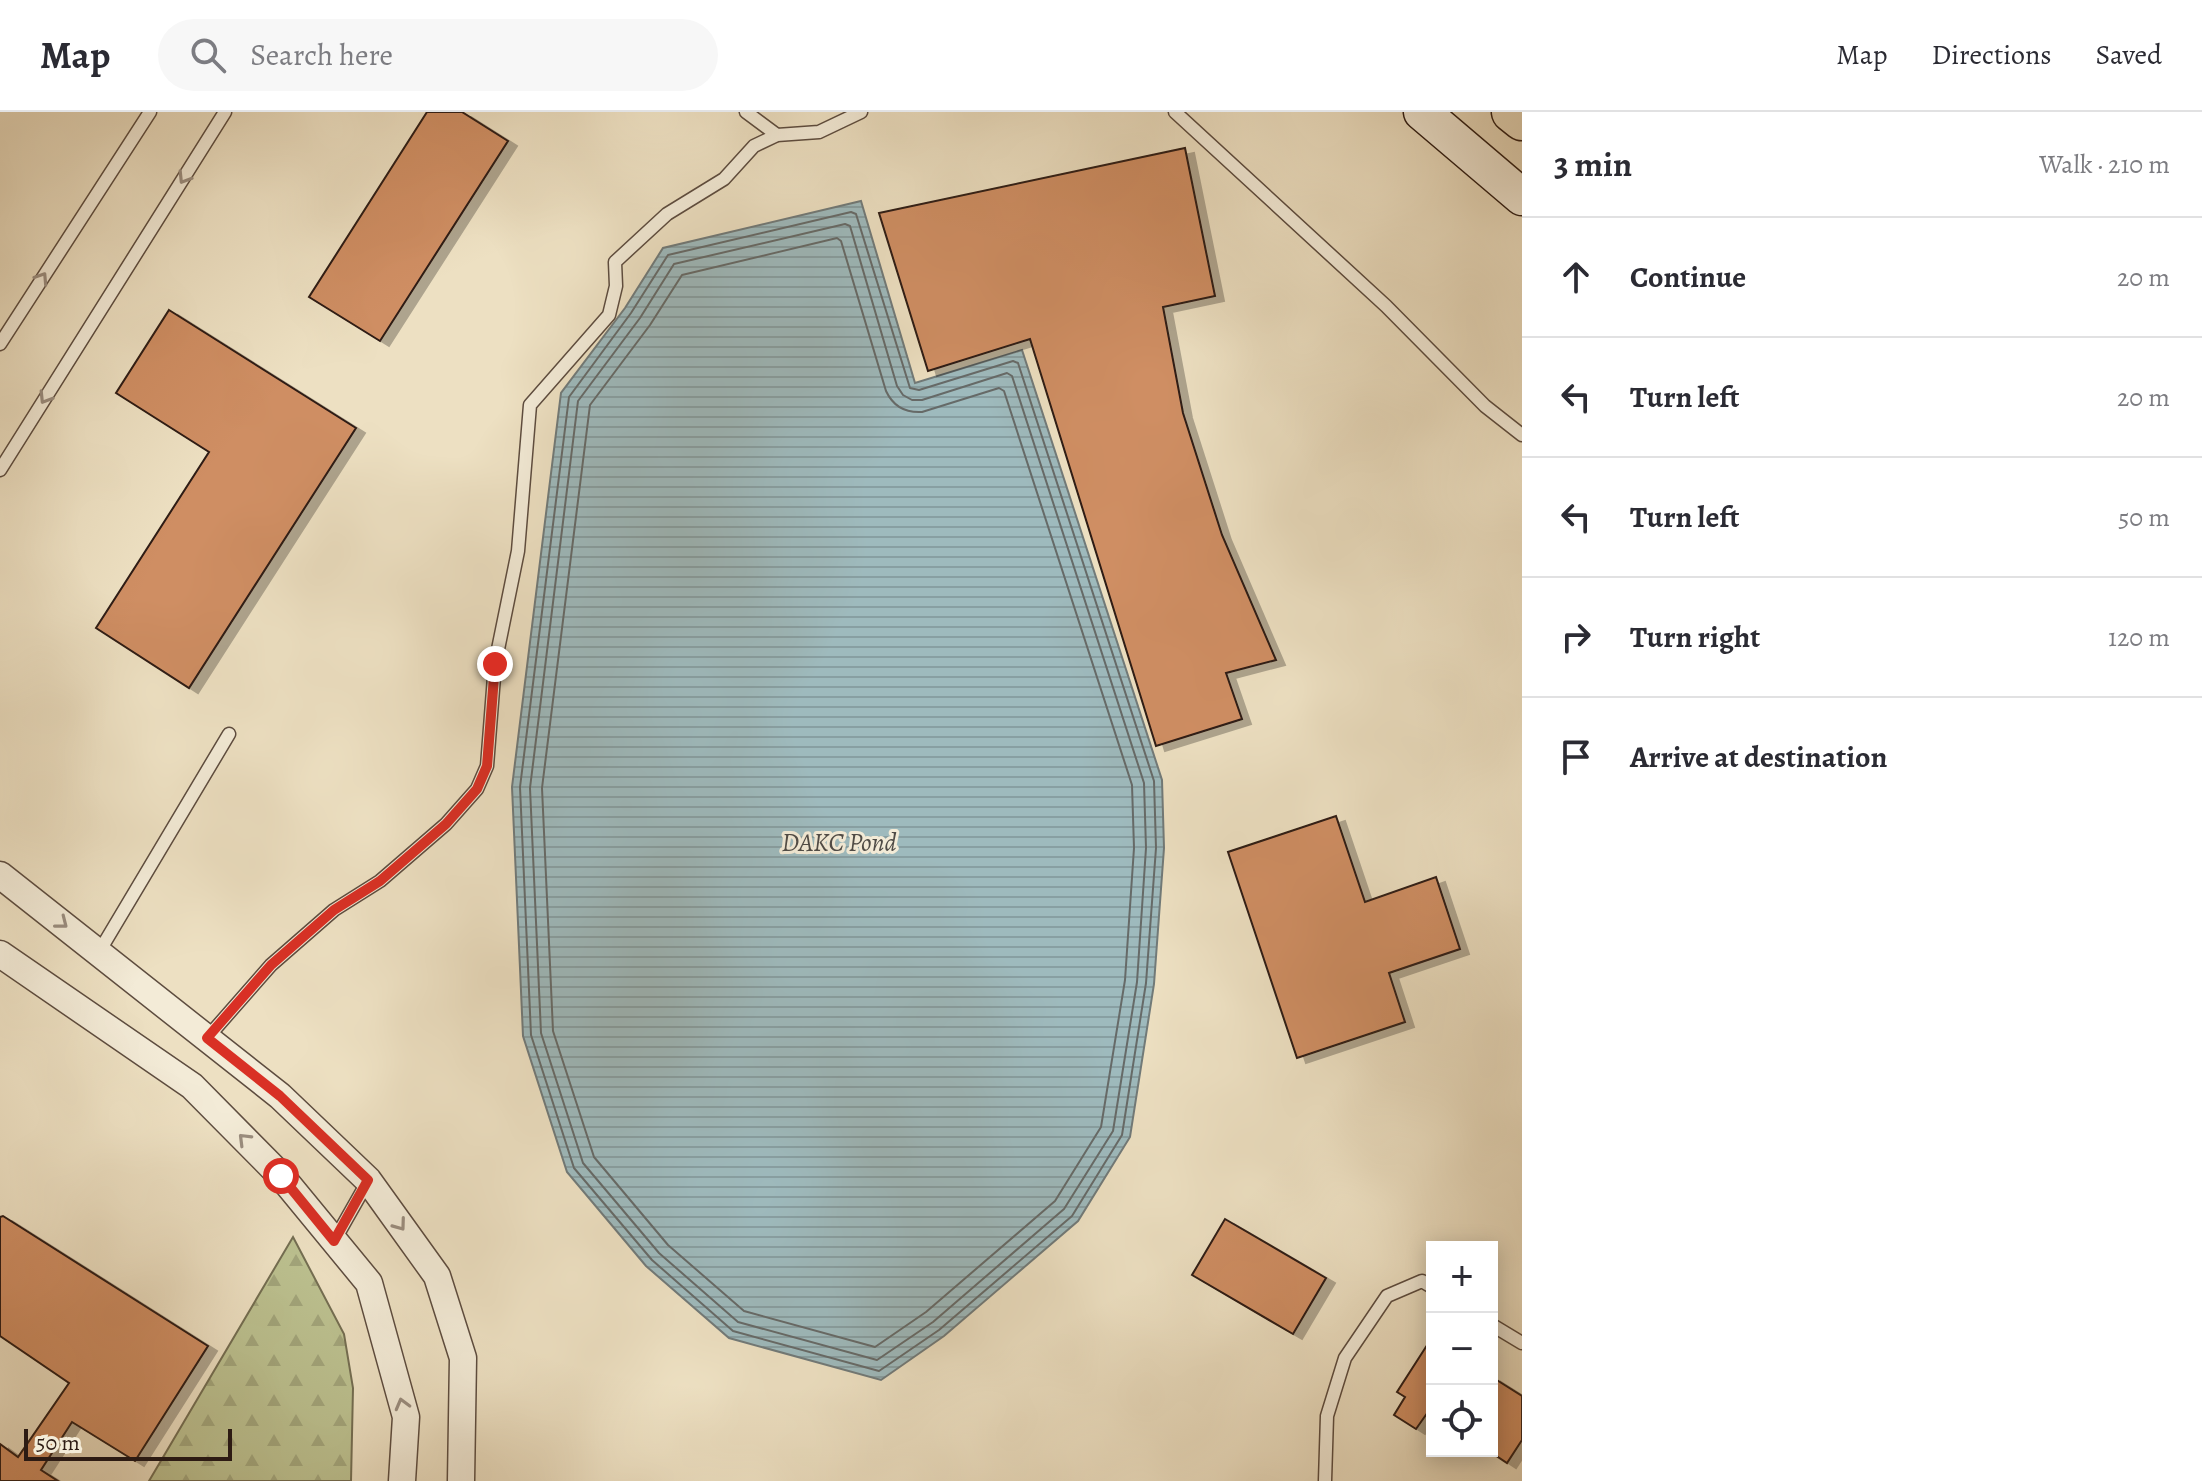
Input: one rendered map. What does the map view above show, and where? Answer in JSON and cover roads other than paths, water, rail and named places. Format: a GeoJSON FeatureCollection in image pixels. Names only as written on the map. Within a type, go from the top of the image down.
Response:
{"type":"FeatureCollection","features":[{"type":"Feature","properties":{"kind":"main road"},"geometry":{"type":"LineString","coordinates":[[1512,112],[1522,120]]}},
{"type":"Feature","properties":{"kind":"street"},"geometry":{"type":"LineString","coordinates":[[1422,112],[1522,197]]}},
{"type":"Feature","properties":{"kind":"street"},"geometry":{"type":"LineString","coordinates":[[0,875],[280,1096],[368,1180],[437,1276],[463,1358],[461,1481]]}},
{"type":"Feature","properties":{"kind":"street"},"geometry":{"type":"LineString","coordinates":[[0,954],[192,1086],[281,1176],[369,1283],[406,1417],[402,1481]]}},
{"type":"Feature","properties":{"kind":"lane"},"geometry":{"type":"LineString","coordinates":[[0,344],[150,112]]}},
{"type":"Feature","properties":{"kind":"lane"},"geometry":{"type":"LineString","coordinates":[[0,470],[225,112]]}},
{"type":"Feature","properties":{"kind":"lane"},"geometry":{"type":"LineString","coordinates":[[746,112],[777,135]]}},
{"type":"Feature","properties":{"kind":"lane"},"geometry":{"type":"LineString","coordinates":[[207,1038],[271,965],[334,910],[380,881],[446,824],[477,789],[487,766],[495,664],[518,551],[530,405],[609,315],[616,286],[615,262],[667,214],[724,179],[754,146],[777,135],[819,132],[861,112]]}},
{"type":"Feature","properties":{"kind":"lane"},"geometry":{"type":"LineString","coordinates":[[1175,112],[1386,306],[1485,406],[1522,435]]}},
{"type":"Feature","properties":{"kind":"lane"},"geometry":{"type":"LineString","coordinates":[[101,954],[99,952],[229,734]]}},
{"type":"Feature","properties":{"kind":"lane"},"geometry":{"type":"LineString","coordinates":[[334,1241],[368,1180]]}},
{"type":"Feature","properties":{"kind":"lane"},"geometry":{"type":"LineString","coordinates":[[1325,1481],[1327,1416],[1345,1358],[1387,1296],[1422,1281],[1426,1283]]}},
{"type":"Feature","properties":{"kind":"lane"},"geometry":{"type":"LineString","coordinates":[[1498,1329],[1522,1343]]}},
{"type":"Feature","properties":{"kind":"water","name":"DAKC Pond"},"geometry":{"type":"Polygon","coordinates":[[[861,201],[915,383],[1022,350],[1162,780],[1164,848],[1154,984],[1130,1137],[1078,1221],[944,1336],[881,1380],[729,1338],[646,1266],[567,1172],[523,1036],[512,787],[561,393],[625,308],[663,248],[861,201]]]}}]}
